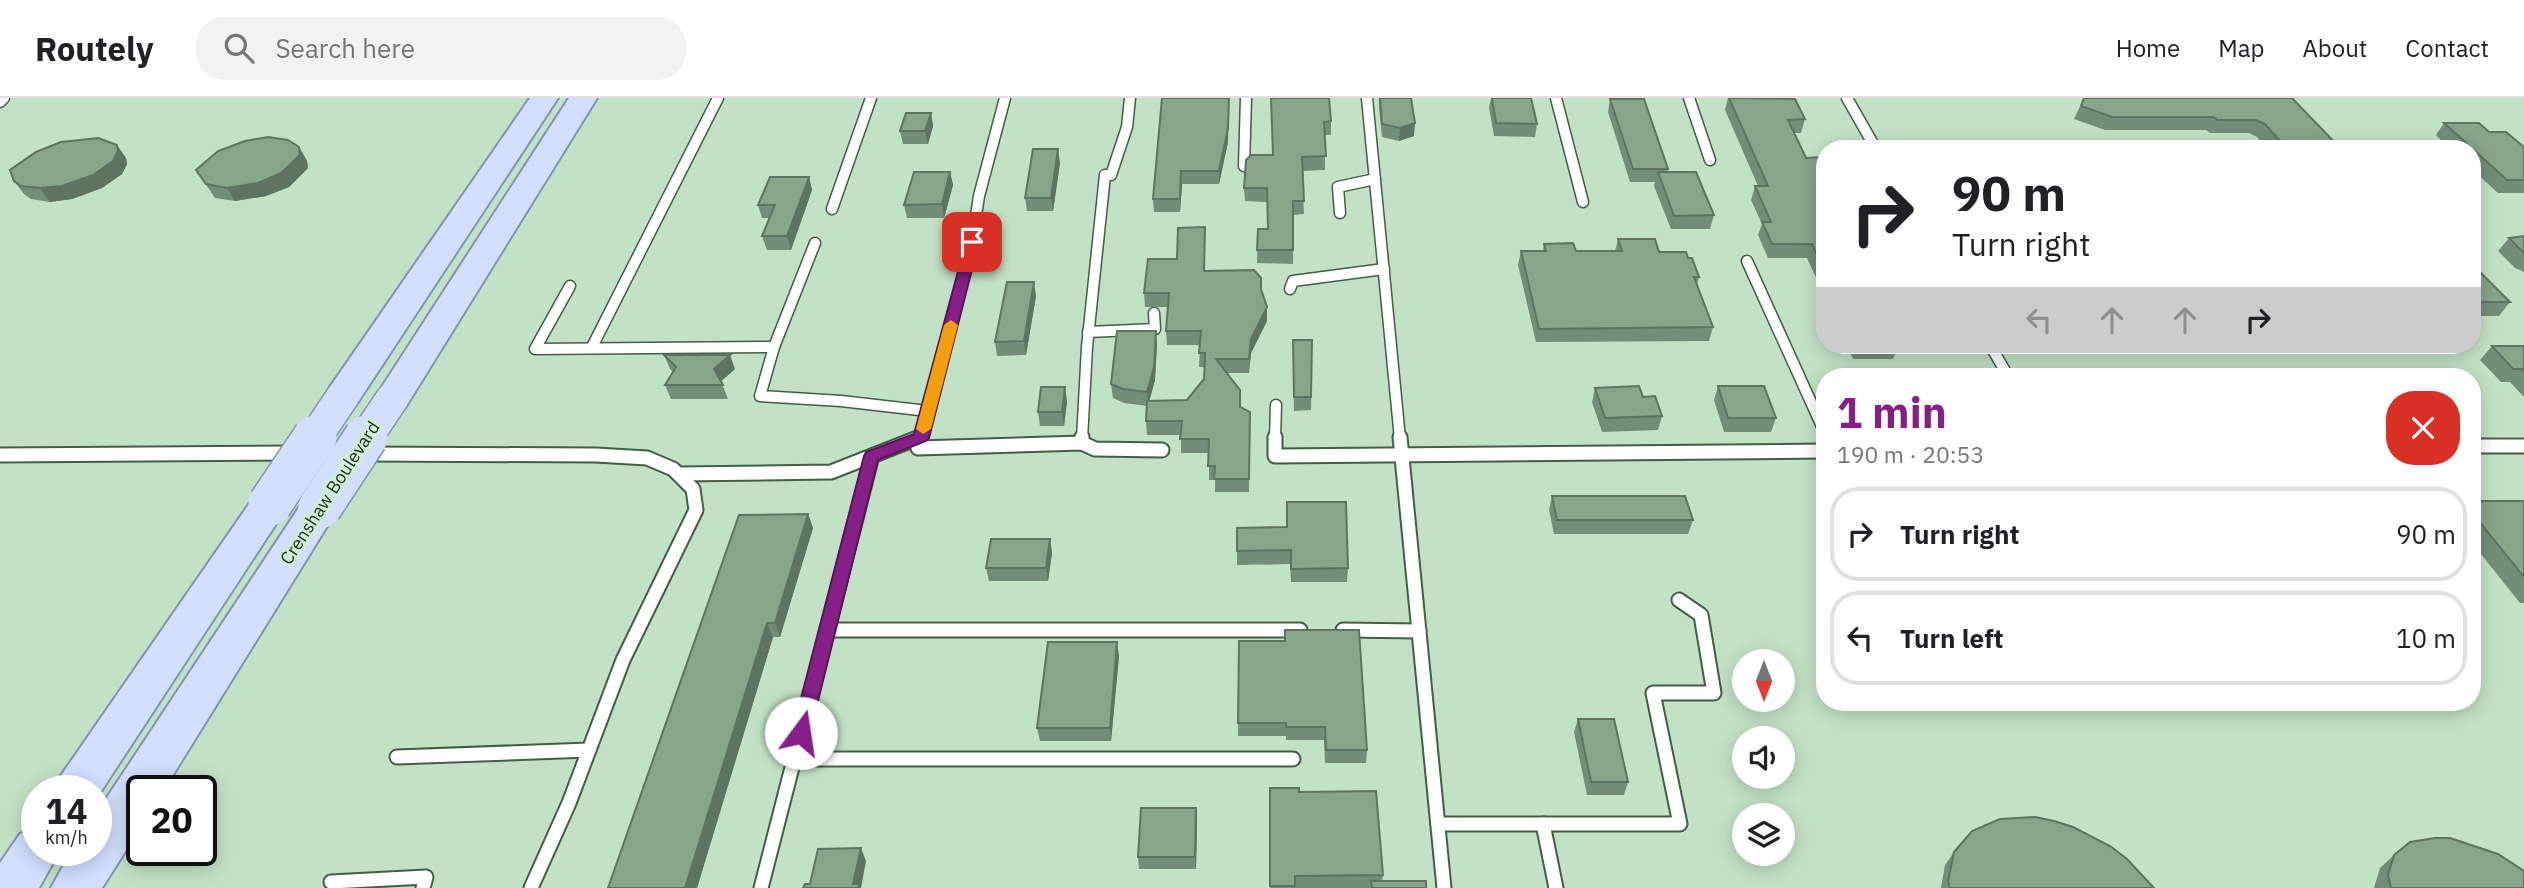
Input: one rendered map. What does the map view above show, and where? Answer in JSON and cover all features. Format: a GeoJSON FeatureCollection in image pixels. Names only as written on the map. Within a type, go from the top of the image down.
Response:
{"type":"FeatureCollection","features":[{"type":"Feature","properties":{"kind":"main road"},"geometry":{"type":"LineString","coordinates":[[87,775],[544,98]]}},
{"type":"Feature","properties":{"kind":"main road","name":"Crenshaw Boulevard"},"geometry":{"type":"LineString","coordinates":[[75,888],[583,98]]}},
{"type":"Feature","properties":{"kind":"main road"},"geometry":{"type":"LineString","coordinates":[[11,888],[26,866]]}},
{"type":"Feature","properties":{"kind":"lane"},"geometry":{"type":"LineString","coordinates":[[592,347],[718,98]]}},
{"type":"Feature","properties":{"kind":"lane"},"geometry":{"type":"LineString","coordinates":[[832,209],[871,98]]}},
{"type":"Feature","properties":{"kind":"lane"},"geometry":{"type":"LineString","coordinates":[[1005,98],[979,196],[972,242],[918,448],[1082,443],[1096,449],[1162,450]]}},
{"type":"Feature","properties":{"kind":"lane"},"geometry":{"type":"LineString","coordinates":[[1082,443],[1088,332],[1105,175],[1111,175],[1127,127],[1130,98]]}},
{"type":"Feature","properties":{"kind":"lane"},"geometry":{"type":"LineString","coordinates":[[1244,166],[1246,98]]}},
{"type":"Feature","properties":{"kind":"lane"},"geometry":{"type":"LineString","coordinates":[[1367,98],[1444,888]]}},
{"type":"Feature","properties":{"kind":"lane"},"geometry":{"type":"LineString","coordinates":[[1556,98],[1583,202]]}},
{"type":"Feature","properties":{"kind":"lane"},"geometry":{"type":"LineString","coordinates":[[1689,98],[1710,160]]}},
{"type":"Feature","properties":{"kind":"lane"},"geometry":{"type":"LineString","coordinates":[[1847,98],[1871,140]]}},
{"type":"Feature","properties":{"kind":"lane"},"geometry":{"type":"LineString","coordinates":[[1340,213],[1338,187],[1375,179]]}},
{"type":"Feature","properties":{"kind":"lane"},"geometry":{"type":"LineString","coordinates":[[815,243],[774,346],[760,396],[841,401],[928,411]]}},
{"type":"Feature","properties":{"kind":"lane"},"geometry":{"type":"LineString","coordinates":[[1747,261],[1816,413]]}},
{"type":"Feature","properties":{"kind":"lane"},"geometry":{"type":"LineString","coordinates":[[1290,289],[1293,281],[1384,270]]}},
{"type":"Feature","properties":{"kind":"lane"},"geometry":{"type":"LineString","coordinates":[[570,286],[535,349],[774,346]]}},
{"type":"Feature","properties":{"kind":"lane"},"geometry":{"type":"LineString","coordinates":[[1088,332],[1156,328],[1154,313]]}},
{"type":"Feature","properties":{"kind":"lane"},"geometry":{"type":"LineString","coordinates":[[1276,405],[1275,456],[1816,451]]}},
{"type":"Feature","properties":{"kind":"lane"},"geometry":{"type":"LineString","coordinates":[[679,474],[831,471],[921,438]]}},
{"type":"Feature","properties":{"kind":"lane"},"geometry":{"type":"LineString","coordinates":[[2481,446],[2524,446]]}},
{"type":"Feature","properties":{"kind":"lane"},"geometry":{"type":"LineString","coordinates":[[0,455],[327,453]]}},
{"type":"Feature","properties":{"kind":"lane"},"geometry":{"type":"LineString","coordinates":[[340,453],[647,458],[673,469],[693,489],[696,510],[622,660],[589,750],[531,888]]}},
{"type":"Feature","properties":{"kind":"lane"},"geometry":{"type":"LineString","coordinates":[[761,888],[872,456]]}},
{"type":"Feature","properties":{"kind":"lane"},"geometry":{"type":"LineString","coordinates":[[1438,824],[1680,824],[1653,693],[1714,693],[1701,615],[1679,600]]}},
{"type":"Feature","properties":{"kind":"lane"},"geometry":{"type":"LineString","coordinates":[[827,630],[1419,631]]}},
{"type":"Feature","properties":{"kind":"lane"},"geometry":{"type":"LineString","coordinates":[[397,757],[589,750]]}},
{"type":"Feature","properties":{"kind":"lane"},"geometry":{"type":"LineString","coordinates":[[794,759],[1293,759]]}},
{"type":"Feature","properties":{"kind":"lane"},"geometry":{"type":"LineString","coordinates":[[1543,824],[1556,888]]}},
{"type":"Feature","properties":{"kind":"lane"},"geometry":{"type":"LineString","coordinates":[[331,882],[426,877],[422,888]]}},
{"type":"Feature","properties":{"kind":"building"},"geometry":{"type":"Polygon","coordinates":[[[1162,98],[1229,98],[1228,128],[1219,171],[1181,171],[1180,199],[1153,199],[1162,98]]]}},
{"type":"Feature","properties":{"kind":"building"},"geometry":{"type":"Polygon","coordinates":[[[1271,98],[1329,98],[1331,121],[1324,122],[1326,156],[1302,157],[1304,201],[1293,201],[1293,250],[1257,250],[1258,229],[1268,229],[1267,188],[1244,188],[1246,160],[1251,155],[1273,155],[1271,98]]]}},
{"type":"Feature","properties":{"kind":"building"},"geometry":{"type":"Polygon","coordinates":[[[1380,98],[1411,98],[1415,123],[1400,128],[1382,124],[1380,98]]]}},
{"type":"Feature","properties":{"kind":"building"},"geometry":{"type":"Polygon","coordinates":[[[1492,98],[1531,98],[1537,124],[1496,123],[1492,98]]]}},
{"type":"Feature","properties":{"kind":"building"},"geometry":{"type":"Polygon","coordinates":[[[1729,98],[1795,99],[1805,119],[1788,120],[1806,158],[1816,157],[1816,253],[1812,244],[1772,244],[1762,222],[1771,222],[1755,186],[1768,186],[1729,98]]]}},
{"type":"Feature","properties":{"kind":"building"},"geometry":{"type":"Polygon","coordinates":[[[2084,98],[2292,98],[2332,140],[2279,140],[2265,124],[2256,120],[2217,120],[2214,117],[2112,117],[2081,106],[2084,98]]]}},
{"type":"Feature","properties":{"kind":"building"},"geometry":{"type":"Polygon","coordinates":[[[1610,99],[1644,99],[1668,169],[1633,169],[1610,99]]]}},
{"type":"Feature","properties":{"kind":"building"},"geometry":{"type":"Polygon","coordinates":[[[906,113],[931,113],[925,131],[900,131],[906,113]]]}},
{"type":"Feature","properties":{"kind":"building"},"geometry":{"type":"Polygon","coordinates":[[[2444,123],[2479,123],[2489,132],[2506,132],[2524,147],[2524,180],[2507,180],[2481,156],[2481,140],[2463,140],[2444,123]]]}},
{"type":"Feature","properties":{"kind":"building"},"geometry":{"type":"Polygon","coordinates":[[[268,137],[288,140],[299,147],[300,155],[281,173],[258,183],[227,188],[206,184],[196,170],[218,151],[245,141],[268,137]]]}},
{"type":"Feature","properties":{"kind":"building"},"geometry":{"type":"Polygon","coordinates":[[[98,138],[117,145],[118,151],[113,161],[93,175],[62,186],[40,188],[21,186],[14,181],[10,170],[36,152],[61,142],[98,138]]]}},
{"type":"Feature","properties":{"kind":"building"},"geometry":{"type":"Polygon","coordinates":[[[1033,149],[1058,149],[1051,198],[1025,198],[1033,149]]]}},
{"type":"Feature","properties":{"kind":"building"},"geometry":{"type":"Polygon","coordinates":[[[914,172],[950,172],[942,204],[904,205],[914,172]]]}},
{"type":"Feature","properties":{"kind":"building"},"geometry":{"type":"Polygon","coordinates":[[[1658,172],[1696,172],[1714,215],[1674,216],[1658,172]]]}},
{"type":"Feature","properties":{"kind":"building"},"geometry":{"type":"Polygon","coordinates":[[[770,177],[809,177],[787,236],[762,236],[775,205],[758,205],[770,177]]]}},
{"type":"Feature","properties":{"kind":"building"},"geometry":{"type":"Polygon","coordinates":[[[1205,227],[1204,271],[1254,270],[1261,278],[1261,289],[1267,307],[1251,339],[1249,359],[1216,359],[1240,390],[1240,407],[1250,412],[1249,479],[1214,479],[1215,466],[1208,466],[1209,439],[1180,439],[1182,421],[1146,421],[1147,401],[1187,400],[1204,379],[1205,353],[1199,353],[1201,331],[1166,331],[1169,293],[1144,293],[1148,259],[1177,259],[1178,228],[1205,227]]]}},
{"type":"Feature","properties":{"kind":"building"},"geometry":{"type":"Polygon","coordinates":[[[2524,236],[2524,253],[2509,238],[2524,236]]]}},
{"type":"Feature","properties":{"kind":"building"},"geometry":{"type":"Polygon","coordinates":[[[1618,239],[1655,239],[1659,252],[1686,252],[1688,258],[1692,258],[1699,277],[1694,277],[1713,327],[1539,329],[1521,251],[1546,251],[1544,244],[1573,243],[1576,251],[1622,251],[1618,239]]]}},
{"type":"Feature","properties":{"kind":"building"},"geometry":{"type":"Polygon","coordinates":[[[2481,273],[2510,302],[2481,302],[2481,273]]]}},
{"type":"Feature","properties":{"kind":"building"},"geometry":{"type":"Polygon","coordinates":[[[1007,282],[1034,282],[1024,341],[995,342],[1007,282]]]}},
{"type":"Feature","properties":{"kind":"building"},"geometry":{"type":"Polygon","coordinates":[[[1117,331],[1156,331],[1154,367],[1147,392],[1123,389],[1111,384],[1117,331]]]}},
{"type":"Feature","properties":{"kind":"building"},"geometry":{"type":"Polygon","coordinates":[[[1293,340],[1312,340],[1311,397],[1294,397],[1293,340]]]}},
{"type":"Feature","properties":{"kind":"building"},"geometry":{"type":"Polygon","coordinates":[[[2492,346],[2524,346],[2524,371],[2513,369],[2492,346]]]}},
{"type":"Feature","properties":{"kind":"building"},"geometry":{"type":"Polygon","coordinates":[[[664,355],[730,355],[714,369],[723,385],[665,385],[676,367],[664,355]]]}},
{"type":"Feature","properties":{"kind":"building"},"geometry":{"type":"Polygon","coordinates":[[[1639,386],[1643,397],[1655,396],[1662,416],[1605,418],[1595,388],[1639,386]]]}},
{"type":"Feature","properties":{"kind":"building"},"geometry":{"type":"Polygon","coordinates":[[[1718,386],[1764,386],[1776,418],[1728,418],[1718,386]]]}},
{"type":"Feature","properties":{"kind":"building"},"geometry":{"type":"Polygon","coordinates":[[[1041,387],[1065,387],[1062,412],[1038,412],[1041,387]]]}},
{"type":"Feature","properties":{"kind":"building"},"geometry":{"type":"Polygon","coordinates":[[[1552,496],[1685,496],[1693,520],[1557,520],[1552,496]]]}},
{"type":"Feature","properties":{"kind":"building"},"geometry":{"type":"Polygon","coordinates":[[[2481,501],[2524,501],[2524,577],[2481,524],[2481,501]]]}},
{"type":"Feature","properties":{"kind":"building"},"geometry":{"type":"Polygon","coordinates":[[[1287,502],[1346,502],[1348,568],[1291,569],[1291,550],[1237,551],[1237,528],[1287,527],[1287,502]]]}},
{"type":"Feature","properties":{"kind":"building"},"geometry":{"type":"Polygon","coordinates":[[[808,514],[775,623],[767,623],[685,888],[608,888],[739,515],[808,514]]]}},
{"type":"Feature","properties":{"kind":"building"},"geometry":{"type":"Polygon","coordinates":[[[991,539],[1050,539],[1046,568],[986,568],[991,539]]]}},
{"type":"Feature","properties":{"kind":"building"},"geometry":{"type":"Polygon","coordinates":[[[1285,630],[1359,630],[1367,750],[1326,750],[1325,727],[1286,727],[1286,723],[1238,723],[1239,641],[1285,641],[1285,630]]]}},
{"type":"Feature","properties":{"kind":"building"},"geometry":{"type":"Polygon","coordinates":[[[1048,642],[1117,642],[1110,728],[1037,728],[1048,642]]]}},
{"type":"Feature","properties":{"kind":"building"},"geometry":{"type":"Polygon","coordinates":[[[1578,719],[1614,719],[1628,782],[1591,782],[1578,719]]]}},
{"type":"Feature","properties":{"kind":"building"},"geometry":{"type":"Polygon","coordinates":[[[1270,788],[1299,788],[1299,792],[1376,791],[1383,875],[1295,876],[1295,886],[1270,886],[1270,788]]]}},
{"type":"Feature","properties":{"kind":"building"},"geometry":{"type":"Polygon","coordinates":[[[1141,808],[1196,808],[1195,857],[1138,857],[1141,808]]]}},
{"type":"Feature","properties":{"kind":"building"},"geometry":{"type":"Polygon","coordinates":[[[2035,817],[2073,827],[2110,846],[2127,859],[2154,888],[1950,888],[1948,881],[1954,852],[1972,831],[2000,819],[2035,817]]]}},
{"type":"Feature","properties":{"kind":"building"},"geometry":{"type":"Polygon","coordinates":[[[2450,838],[2498,854],[2524,871],[2524,888],[2391,888],[2388,875],[2394,855],[2410,842],[2450,838]]]}},
{"type":"Feature","properties":{"kind":"building"},"geometry":{"type":"Polygon","coordinates":[[[861,848],[853,884],[859,884],[858,888],[803,888],[805,884],[810,884],[818,849],[861,848]]]}},
{"type":"Feature","properties":{"kind":"building"},"geometry":{"type":"Polygon","coordinates":[[[1371,881],[1426,881],[1426,888],[1372,888],[1371,881]]]}},
{"type":"Feature","properties":{"kind":"slow traffic"},"geometry":{"type":"LineString","coordinates":[[923,429],[951,325]]}},
{"type":"Feature","properties":{"kind":"route"},"geometry":{"type":"LineString","coordinates":[[801,733],[872,456],[921,438],[972,242]]}}]}
